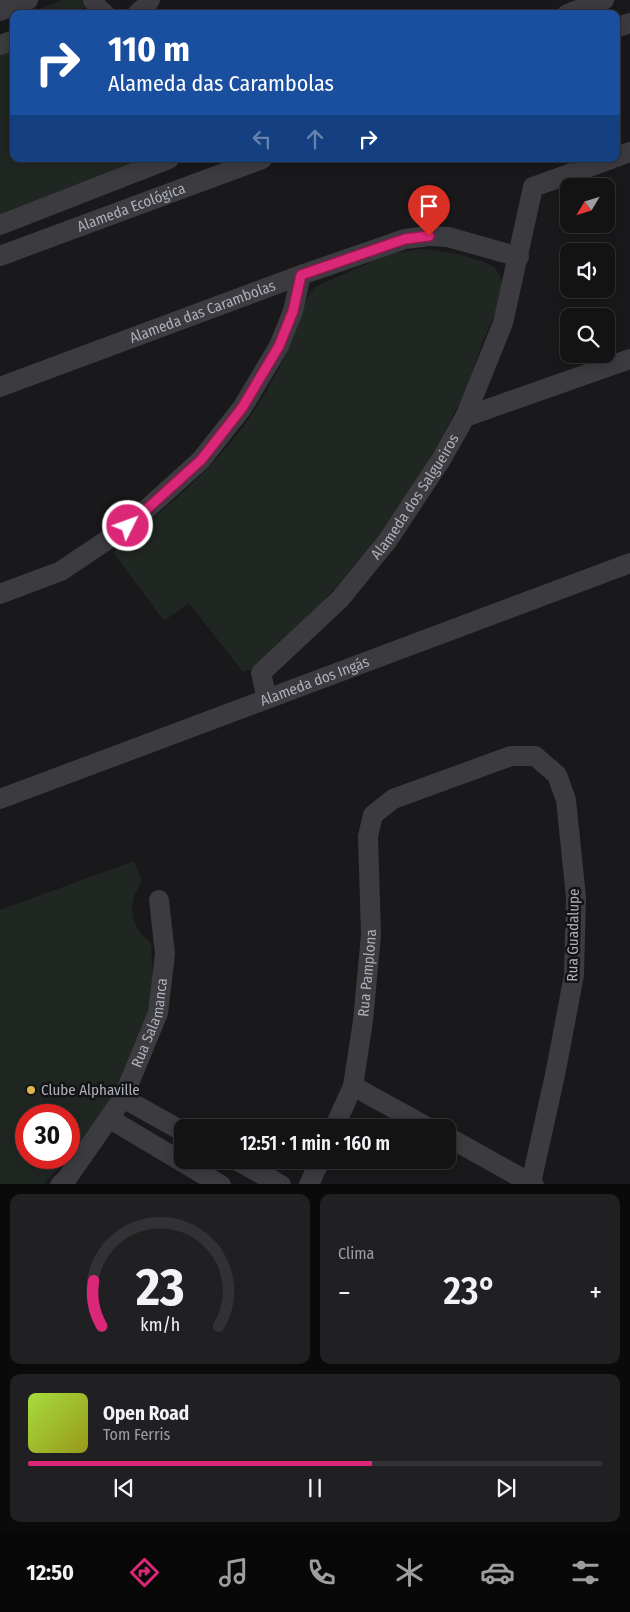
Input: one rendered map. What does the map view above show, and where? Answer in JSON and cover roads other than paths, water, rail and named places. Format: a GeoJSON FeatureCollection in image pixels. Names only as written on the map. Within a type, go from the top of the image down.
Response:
{"type":"FeatureCollection","features":[{"type":"Feature","properties":{"kind":"street"},"geometry":{"type":"LineString","coordinates":[[0,11],[28,0]]}},
{"type":"Feature","properties":{"kind":"street"},"geometry":{"type":"LineString","coordinates":[[578,10],[604,0]]}},
{"type":"Feature","properties":{"kind":"street","name":"Alameda Ecológica"},"geometry":{"type":"LineString","coordinates":[[0,225],[159,162]]}},
{"type":"Feature","properties":{"kind":"street","name":"Alameda Ecológica"},"geometry":{"type":"LineString","coordinates":[[0,255],[254,162]]}},
{"type":"Feature","properties":{"kind":"street"},"geometry":{"type":"LineString","coordinates":[[518,257],[533,187],[603,162]]}},
{"type":"Feature","properties":{"kind":"street","name":"Alameda das Carambolas"},"geometry":{"type":"LineString","coordinates":[[0,387],[301,275],[405,239],[448,236],[518,257]]}},
{"type":"Feature","properties":{"kind":"street","name":"Alameda dos Salgueiros"},"geometry":{"type":"LineString","coordinates":[[267,699],[261,674],[340,599],[388,540],[442,458],[465,416],[503,324],[518,257]]}},
{"type":"Feature","properties":{"kind":"street"},"geometry":{"type":"LineString","coordinates":[[0,594],[61,571],[128,526],[201,460],[242,408],[279,346],[293,311],[301,275]]}},
{"type":"Feature","properties":{"kind":"street"},"geometry":{"type":"LineString","coordinates":[[465,416],[630,359]]}},
{"type":"Feature","properties":{"kind":"street","name":"Alameda dos Ingás"},"geometry":{"type":"LineString","coordinates":[[0,799],[630,564]]}},
{"type":"Feature","properties":{"kind":"street","name":"Rua Pamplona"},"geometry":{"type":"LineString","coordinates":[[338,1119],[353,1086],[363,1021],[371,935],[368,836],[373,815],[393,799],[502,759],[512,756],[535,756]]}},
{"type":"Feature","properties":{"kind":"street","name":"Rua Guadalupe"},"geometry":{"type":"LineString","coordinates":[[532,1184],[574,975],[576,897],[566,800],[557,775],[535,756]]}},
{"type":"Feature","properties":{"kind":"street","name":"Rua Salamanca"},"geometry":{"type":"LineString","coordinates":[[60,1184],[68,1177],[123,1098],[158,1013],[165,954],[159,900]]}},
{"type":"Feature","properties":{"kind":"street"},"geometry":{"type":"LineString","coordinates":[[353,1086],[413,1119]]}},
{"type":"Feature","properties":{"kind":"street"},"geometry":{"type":"LineString","coordinates":[[123,1098],[174,1126]]}},
{"type":"Feature","properties":{"kind":"street"},"geometry":{"type":"LineString","coordinates":[[110,1119],[221,1184]]}},
{"type":"Feature","properties":{"kind":"street"},"geometry":{"type":"LineString","coordinates":[[456,1141],[532,1184]]}},
{"type":"Feature","properties":{"kind":"street"},"geometry":{"type":"LineString","coordinates":[[253,1169],[281,1184]]}},
{"type":"Feature","properties":{"kind":"street"},"geometry":{"type":"LineString","coordinates":[[309,1184],[316,1169]]}},
{"type":"Feature","properties":{"kind":"place","name":"Clube Alphaville"},"geometry":{"type":"Point","coordinates":[31,1090]}}]}
